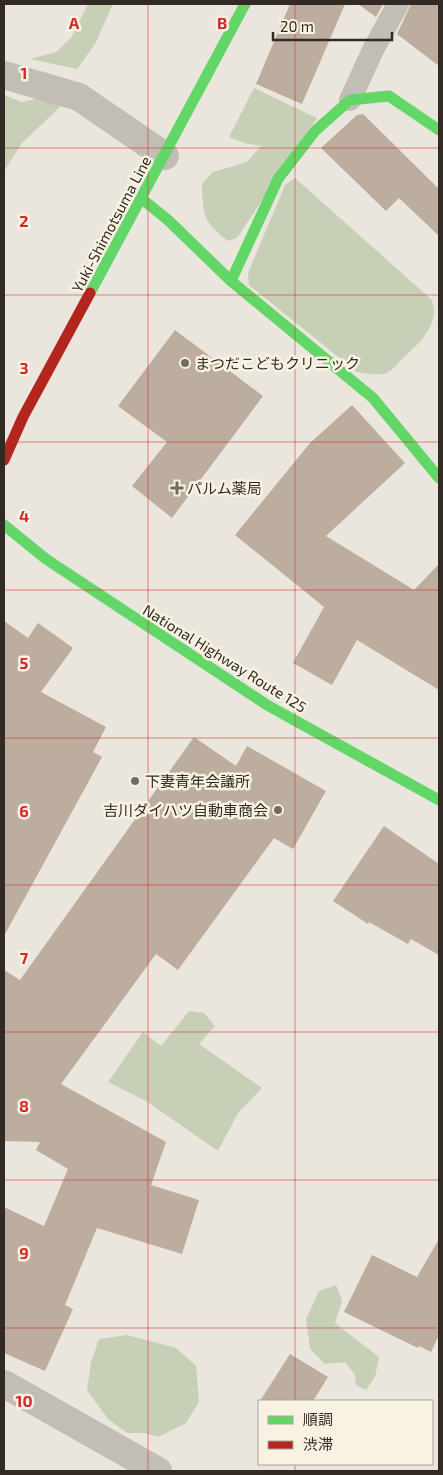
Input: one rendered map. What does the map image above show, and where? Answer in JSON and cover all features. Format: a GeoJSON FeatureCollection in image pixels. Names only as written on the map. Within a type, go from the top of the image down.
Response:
{"type":"FeatureCollection","features":[{"type":"Feature","properties":{"kind":"main road","name":"Yuki-Shimotsuma Line"},"geometry":{"type":"LineString","coordinates":[[4,460],[23,416],[165,156],[245,4]]}},
{"type":"Feature","properties":{"kind":"main road"},"geometry":{"type":"LineString","coordinates":[[231,281],[278,180],[315,131],[350,100],[390,96],[439,130]]}},
{"type":"Feature","properties":{"kind":"main road"},"geometry":{"type":"LineString","coordinates":[[142,198],[168,220],[231,281],[373,398],[439,478]]}},
{"type":"Feature","properties":{"kind":"main road","name":"National Highway Route 125"},"geometry":{"type":"LineString","coordinates":[[4,525],[46,560],[267,705],[439,800]]}},
{"type":"Feature","properties":{"kind":"street"},"geometry":{"type":"LineString","coordinates":[[4,75],[79,97],[165,156]]}},
{"type":"Feature","properties":{"kind":"street"},"geometry":{"type":"LineString","coordinates":[[4,1384],[158,1471]]}},
{"type":"Feature","properties":{"kind":"lane"},"geometry":{"type":"LineString","coordinates":[[350,100],[373,50],[398,4]]}},
{"type":"Feature","properties":{"kind":"green space"},"geometry":{"type":"Polygon","coordinates":[[[88,4],[113,4],[95,44],[77,69],[30,59],[56,52],[71,38],[88,4]]]}},
{"type":"Feature","properties":{"kind":"green space"},"geometry":{"type":"Polygon","coordinates":[[[254,88],[317,118],[237,238],[228,241],[209,223],[206,217],[202,184],[213,172],[247,162],[261,146],[244,143],[229,137],[254,88]]]}},
{"type":"Feature","properties":{"kind":"green space"},"geometry":{"type":"Polygon","coordinates":[[[4,95],[22,102],[40,98],[61,106],[22,143],[4,171],[4,95]]]}},
{"type":"Feature","properties":{"kind":"green space"},"geometry":{"type":"Polygon","coordinates":[[[295,178],[431,299],[434,316],[427,332],[416,346],[389,372],[378,374],[357,372],[249,285],[248,273],[285,185],[295,178]]]}},
{"type":"Feature","properties":{"kind":"green space"},"geometry":{"type":"Polygon","coordinates":[[[189,1011],[204,1013],[215,1026],[199,1044],[262,1088],[238,1113],[218,1151],[146,1101],[108,1082],[143,1032],[161,1046],[189,1011]]]}},
{"type":"Feature","properties":{"kind":"green space"},"geometry":{"type":"Polygon","coordinates":[[[336,1285],[342,1301],[335,1323],[379,1357],[375,1377],[366,1390],[356,1385],[355,1375],[345,1362],[325,1364],[310,1349],[306,1319],[319,1291],[336,1285]]]}},
{"type":"Feature","properties":{"kind":"green space"},"geometry":{"type":"Polygon","coordinates":[[[127,1335],[176,1348],[196,1366],[199,1402],[186,1423],[158,1437],[144,1433],[127,1433],[108,1419],[87,1390],[91,1362],[99,1339],[127,1335]]]}},
{"type":"Feature","properties":{"kind":"building"},"geometry":{"type":"Polygon","coordinates":[[[290,4],[345,4],[302,104],[256,84],[290,4]]]}},
{"type":"Feature","properties":{"kind":"building"},"geometry":{"type":"Polygon","coordinates":[[[358,4],[383,4],[376,17],[358,4]]]}},
{"type":"Feature","properties":{"kind":"building"},"geometry":{"type":"Polygon","coordinates":[[[411,4],[439,4],[439,66],[397,34],[411,4]]]}},
{"type":"Feature","properties":{"kind":"building"},"geometry":{"type":"Polygon","coordinates":[[[363,114],[439,189],[439,236],[399,198],[386,211],[321,148],[357,115],[363,114]]]}},
{"type":"Feature","properties":{"kind":"building","name":"まつだこどもクリニック"},"geometry":{"type":"Polygon","coordinates":[[[175,330],[263,396],[172,518],[132,486],[167,442],[118,406],[175,330]]]}},
{"type":"Feature","properties":{"kind":"building"},"geometry":{"type":"Polygon","coordinates":[[[352,405],[405,463],[326,536],[414,590],[439,564],[439,690],[357,640],[332,685],[293,663],[324,607],[235,535],[310,443],[352,405]]]}},
{"type":"Feature","properties":{"kind":"building"},"geometry":{"type":"Polygon","coordinates":[[[4,621],[28,638],[38,623],[73,648],[41,692],[106,727],[93,752],[102,757],[4,936],[4,621]]]}},
{"type":"Feature","properties":{"kind":"building"},"geometry":{"type":"Polygon","coordinates":[[[194,737],[236,766],[247,746],[326,791],[293,849],[274,838],[178,970],[156,954],[61,1084],[166,1142],[151,1185],[199,1200],[182,1254],[97,1228],[65,1305],[73,1309],[45,1371],[4,1353],[4,1207],[44,1226],[68,1169],[36,1150],[40,1142],[4,1141],[4,970],[20,980],[194,737]]]}},
{"type":"Feature","properties":{"kind":"building"},"geometry":{"type":"Polygon","coordinates":[[[384,826],[439,864],[439,955],[411,939],[408,944],[369,922],[368,924],[333,901],[384,826]]]}},
{"type":"Feature","properties":{"kind":"building"},"geometry":{"type":"Polygon","coordinates":[[[439,1239],[439,1335],[431,1352],[419,1346],[418,1348],[344,1312],[372,1255],[417,1277],[439,1239]]]}},
{"type":"Feature","properties":{"kind":"building"},"geometry":{"type":"Polygon","coordinates":[[[290,1354],[328,1377],[314,1400],[261,1400],[290,1354]]]}},
{"type":"Feature","properties":{"kind":"traffic: fast"},"geometry":{"type":"LineString","coordinates":[[90,293],[245,4]]}},
{"type":"Feature","properties":{"kind":"traffic: fast"},"geometry":{"type":"LineString","coordinates":[[231,281],[278,179],[315,131],[350,100],[389,96],[439,130]]}},
{"type":"Feature","properties":{"kind":"traffic: fast"},"geometry":{"type":"LineString","coordinates":[[142,199],[168,220],[231,281],[373,398],[439,478]]}},
{"type":"Feature","properties":{"kind":"traffic: fast"},"geometry":{"type":"LineString","coordinates":[[4,525],[46,559],[267,705],[439,800]]}},
{"type":"Feature","properties":{"kind":"traffic: jam"},"geometry":{"type":"LineString","coordinates":[[4,460],[23,417],[90,293]]}},
{"type":"Feature","properties":{"kind":"place","name":"まつだこどもクリニック"},"geometry":{"type":"Point","coordinates":[185,363]}},
{"type":"Feature","properties":{"kind":"place","name":"パルム薬局"},"geometry":{"type":"Point","coordinates":[177,488]}},
{"type":"Feature","properties":{"kind":"place","name":"下妻青年会議所"},"geometry":{"type":"Point","coordinates":[135,781]}},
{"type":"Feature","properties":{"kind":"place","name":"吉川ダイハツ自動車商会"},"geometry":{"type":"Point","coordinates":[278,810]}}]}
